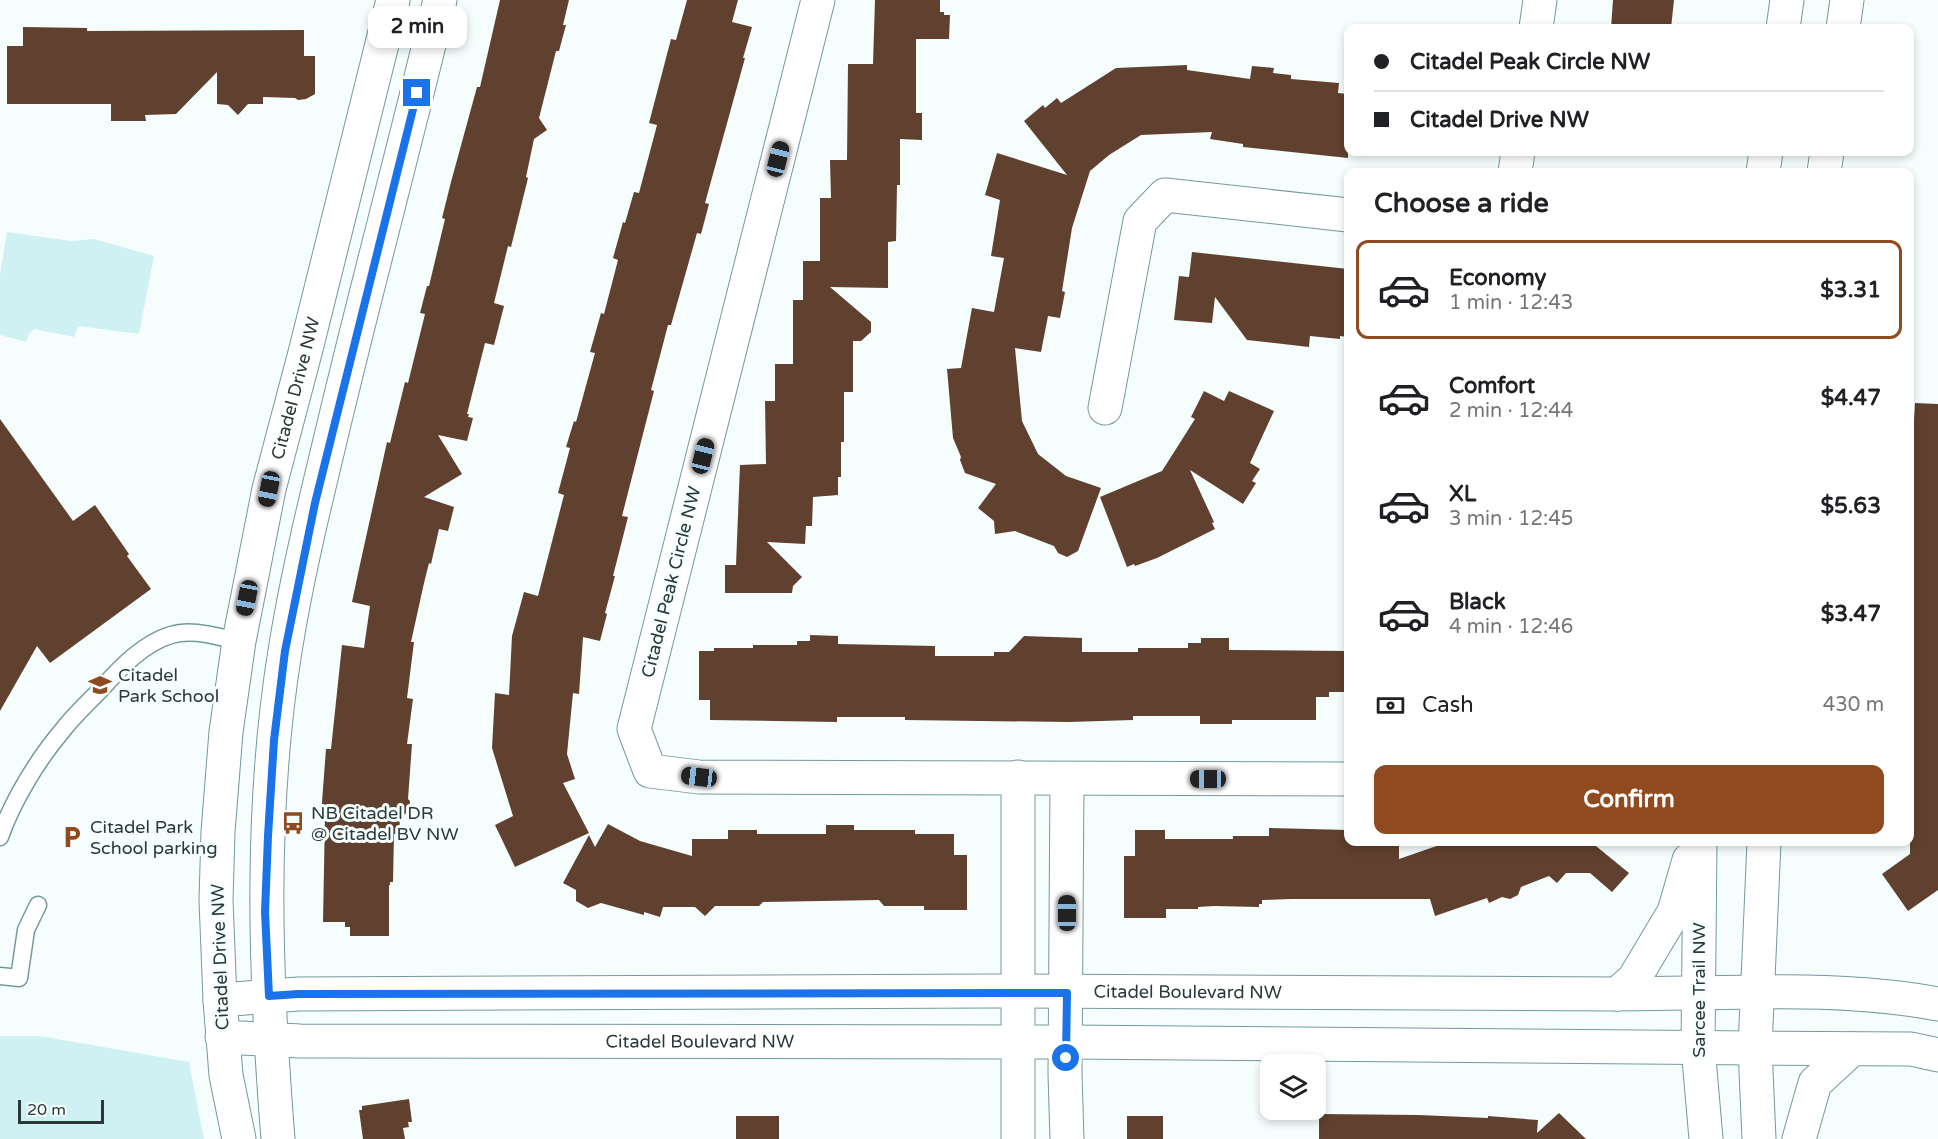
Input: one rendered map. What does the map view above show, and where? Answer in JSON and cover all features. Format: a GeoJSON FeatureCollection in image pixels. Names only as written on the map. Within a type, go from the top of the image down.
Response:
{"type":"FeatureCollection","features":[{"type":"Feature","properties":{"kind":"street","name":"Citadel Drive NW"},"geometry":{"type":"LineString","coordinates":[[239,1139],[226,1075],[222,1037],[216,900],[218,832],[226,732],[238,642],[269,489],[393,0]]}},
{"type":"Feature","properties":{"kind":"street"},"geometry":{"type":"LineString","coordinates":[[278,1139],[270,1041],[265,912],[274,740],[285,651],[315,503],[440,0]]}},
{"type":"Feature","properties":{"kind":"street","name":"Citadel Peak Circle NW"},"geometry":{"type":"LineString","coordinates":[[818,0],[634,729],[650,771],[699,777],[1344,779]]}},
{"type":"Feature","properties":{"kind":"street"},"geometry":{"type":"LineString","coordinates":[[1537,24],[1540,0]]}},
{"type":"Feature","properties":{"kind":"street"},"geometry":{"type":"LineString","coordinates":[[1783,24],[1786,0]]}},
{"type":"Feature","properties":{"kind":"street"},"geometry":{"type":"LineString","coordinates":[[1844,24],[1847,0]]}},
{"type":"Feature","properties":{"kind":"street"},"geometry":{"type":"LineString","coordinates":[[1105,408],[1140,221],[1165,195],[1344,214]]}},
{"type":"Feature","properties":{"kind":"street"},"geometry":{"type":"LineString","coordinates":[[306,349],[349,361]]}},
{"type":"Feature","properties":{"kind":"street"},"geometry":{"type":"LineString","coordinates":[[238,642],[285,651]]}},
{"type":"Feature","properties":{"kind":"street"},"geometry":{"type":"LineString","coordinates":[[1018,777],[1018,1139]]}},
{"type":"Feature","properties":{"kind":"street"},"geometry":{"type":"LineString","coordinates":[[1067,1139],[1068,779]]}},
{"type":"Feature","properties":{"kind":"street"},"geometry":{"type":"LineString","coordinates":[[1617,994],[1634,979],[1674,912],[1694,846]]}},
{"type":"Feature","properties":{"kind":"street","name":"Sarcee Trail NW"},"geometry":{"type":"LineString","coordinates":[[1700,846],[1698,1047],[1706,1139]]}},
{"type":"Feature","properties":{"kind":"street"},"geometry":{"type":"LineString","coordinates":[[1760,1139],[1755,1048],[1764,846]]}},
{"type":"Feature","properties":{"kind":"street","name":"Citadel Boulevard NW"},"geometry":{"type":"LineString","coordinates":[[220,1000],[298,994],[1796,992],[1912,999],[1938,1004]]}},
{"type":"Feature","properties":{"kind":"street","name":"Citadel Boulevard NW"},"geometry":{"type":"LineString","coordinates":[[222,1037],[270,1041],[1067,1042],[1911,1049],[1938,1055]]}},
{"type":"Feature","properties":{"kind":"street"},"geometry":{"type":"LineString","coordinates":[[1799,1139],[1815,1083],[1852,1049]]}},
{"type":"Feature","properties":{"kind":"lane"},"geometry":{"type":"LineString","coordinates":[[0,837],[5,821],[22,788],[61,731],[116,673],[143,649],[171,635],[181,633],[199,633],[238,642]]}},
{"type":"Feature","properties":{"kind":"lane"},"geometry":{"type":"LineString","coordinates":[[0,976],[19,978],[26,930],[38,905]]}},
{"type":"Feature","properties":{"kind":"shaded area"},"geometry":{"type":"Polygon","coordinates":[[[7,232],[71,241],[94,239],[154,256],[139,334],[78,326],[74,337],[34,329],[26,342],[0,335],[0,275],[7,232]]]}},
{"type":"Feature","properties":{"kind":"shaded area"},"geometry":{"type":"Polygon","coordinates":[[[0,1036],[40,1036],[189,1062],[204,1139],[0,1139],[0,1036]]]}},
{"type":"Feature","properties":{"kind":"building"},"geometry":{"type":"Polygon","coordinates":[[[500,0],[569,0],[563,25],[566,25],[559,51],[556,51],[539,118],[547,130],[534,139],[526,177],[528,178],[494,303],[504,306],[494,345],[485,343],[467,414],[469,414],[468,417],[473,418],[467,441],[438,435],[462,474],[424,497],[454,507],[448,531],[439,529],[411,642],[414,642],[407,698],[413,699],[407,744],[412,744],[408,799],[410,801],[409,811],[400,818],[399,834],[394,834],[393,882],[389,885],[389,936],[350,936],[350,927],[345,927],[345,922],[323,922],[325,815],[321,815],[326,749],[331,749],[342,645],[364,648],[370,606],[352,602],[387,442],[390,443],[405,382],[408,383],[425,314],[420,313],[445,219],[442,218],[477,87],[480,87],[500,0]]]}},
{"type":"Feature","properties":{"kind":"building"},"geometry":{"type":"Polygon","coordinates":[[[687,0],[738,0],[732,22],[752,27],[705,203],[709,204],[701,234],[697,233],[671,325],[668,325],[651,390],[654,391],[622,516],[628,517],[600,641],[583,637],[579,694],[573,693],[567,754],[575,779],[563,783],[589,833],[515,867],[495,825],[513,816],[492,748],[495,693],[509,695],[512,636],[524,592],[538,596],[564,495],[558,493],[570,448],[566,447],[574,421],[576,422],[595,353],[590,352],[601,313],[604,314],[618,260],[613,258],[634,192],[639,193],[657,125],[649,123],[671,39],[676,40],[687,0]]]}},
{"type":"Feature","properties":{"kind":"building"},"geometry":{"type":"Polygon","coordinates":[[[875,0],[940,0],[940,12],[950,15],[949,39],[916,39],[916,113],[922,113],[922,140],[900,139],[900,185],[897,185],[896,241],[888,242],[888,288],[830,287],[871,322],[871,332],[861,341],[853,341],[853,392],[844,392],[844,442],[841,442],[841,477],[838,477],[838,495],[813,497],[812,526],[806,526],[805,544],[767,542],[802,577],[793,586],[792,593],[725,593],[725,565],[736,565],[740,465],[766,464],[765,401],[775,401],[775,364],[793,364],[793,300],[803,300],[803,261],[820,261],[820,198],[831,198],[830,160],[847,160],[848,64],[873,64],[875,0]]]}},
{"type":"Feature","properties":{"kind":"building"},"geometry":{"type":"Polygon","coordinates":[[[1613,0],[1674,0],[1671,24],[1611,24],[1613,0]]]}},
{"type":"Feature","properties":{"kind":"building"},"geometry":{"type":"Polygon","coordinates":[[[23,27],[87,28],[87,31],[304,30],[304,56],[315,56],[315,94],[298,100],[263,97],[263,104],[248,104],[238,115],[228,105],[217,104],[217,72],[176,114],[145,115],[146,121],[111,121],[111,104],[7,104],[7,46],[23,46],[23,27]]]}},
{"type":"Feature","properties":{"kind":"building"},"geometry":{"type":"Polygon","coordinates":[[[1187,65],[1187,70],[1250,79],[1252,66],[1274,68],[1273,73],[1291,75],[1291,79],[1339,83],[1338,93],[1344,94],[1344,156],[1348,158],[1243,147],[1243,144],[1210,139],[1212,132],[1141,135],[1109,155],[1090,171],[1072,228],[1060,318],[1048,316],[1041,352],[1015,348],[1022,421],[1038,454],[1066,476],[1101,488],[1078,551],[1067,557],[1058,553],[1054,546],[1015,531],[995,534],[994,521],[978,508],[996,484],[965,473],[953,438],[947,369],[961,368],[972,308],[994,312],[1004,258],[991,256],[1000,200],[985,195],[997,153],[1067,175],[1024,121],[1043,105],[1045,108],[1057,98],[1061,103],[1116,68],[1187,65]]]}},
{"type":"Feature","properties":{"kind":"building"},"geometry":{"type":"Polygon","coordinates":[[[1192,252],[1344,269],[1344,336],[1340,336],[1340,339],[1310,336],[1309,347],[1247,340],[1215,297],[1212,323],[1174,320],[1179,276],[1189,277],[1192,252]]]}},
{"type":"Feature","properties":{"kind":"building"},"geometry":{"type":"Polygon","coordinates":[[[1204,391],[1224,401],[1229,391],[1274,411],[1250,463],[1260,469],[1252,481],[1256,483],[1243,504],[1190,470],[1214,522],[1212,523],[1215,529],[1157,558],[1127,567],[1100,497],[1162,471],[1195,419],[1191,417],[1204,391]]]}},
{"type":"Feature","properties":{"kind":"building"},"geometry":{"type":"Polygon","coordinates":[[[1915,403],[1938,404],[1938,890],[1908,911],[1882,874],[1910,854],[1910,846],[1914,846],[1915,403]]]}},
{"type":"Feature","properties":{"kind":"building"},"geometry":{"type":"Polygon","coordinates":[[[0,419],[73,521],[95,505],[151,589],[50,663],[37,646],[0,711],[0,419]]]}},
{"type":"Feature","properties":{"kind":"building"},"geometry":{"type":"Polygon","coordinates":[[[810,635],[838,636],[838,644],[935,646],[935,656],[994,656],[994,652],[1009,652],[1024,636],[1082,638],[1082,652],[1138,652],[1138,648],[1188,648],[1188,643],[1201,643],[1201,638],[1229,638],[1229,650],[1344,651],[1344,692],[1329,692],[1329,697],[1316,697],[1316,720],[1232,720],[1232,724],[1200,724],[1200,716],[1133,716],[1133,720],[1069,722],[905,720],[905,717],[837,717],[837,722],[710,720],[710,700],[699,700],[699,651],[714,651],[714,648],[753,648],[753,645],[797,645],[797,641],[810,641],[810,635]]]}},
{"type":"Feature","properties":{"kind":"building"},"geometry":{"type":"Polygon","coordinates":[[[608,824],[640,841],[692,856],[692,839],[728,839],[728,830],[757,830],[757,834],[826,834],[826,825],[854,825],[854,830],[915,830],[915,834],[954,834],[954,855],[967,855],[967,910],[924,910],[924,906],[884,906],[879,900],[763,902],[759,906],[715,906],[705,916],[695,907],[663,907],[660,917],[601,903],[588,908],[576,901],[576,890],[563,883],[589,835],[595,847],[608,824]]]}},
{"type":"Feature","properties":{"kind":"building"},"geometry":{"type":"Polygon","coordinates":[[[1269,828],[1344,830],[1344,846],[1399,846],[1399,859],[1436,846],[1596,846],[1629,873],[1612,892],[1590,873],[1566,873],[1557,883],[1549,876],[1521,887],[1518,895],[1510,899],[1502,897],[1489,903],[1487,898],[1435,916],[1430,899],[1291,899],[1262,900],[1259,907],[1214,906],[1198,907],[1198,909],[1166,909],[1166,918],[1124,918],[1124,856],[1135,856],[1135,830],[1165,830],[1165,839],[1233,839],[1233,836],[1269,836],[1269,828]]]}},
{"type":"Feature","properties":{"kind":"building"},"geometry":{"type":"Polygon","coordinates":[[[409,1099],[412,1122],[408,1122],[409,1127],[403,1128],[405,1139],[363,1139],[359,1110],[362,1110],[362,1106],[409,1099]]]}},
{"type":"Feature","properties":{"kind":"building"},"geometry":{"type":"Polygon","coordinates":[[[1559,1113],[1586,1139],[1319,1139],[1319,1120],[1326,1120],[1326,1114],[1488,1118],[1488,1116],[1538,1120],[1537,1133],[1559,1113]]]}},
{"type":"Feature","properties":{"kind":"building"},"geometry":{"type":"Polygon","coordinates":[[[736,1116],[779,1116],[779,1139],[736,1139],[736,1116]]]}},
{"type":"Feature","properties":{"kind":"building"},"geometry":{"type":"Polygon","coordinates":[[[1127,1116],[1163,1116],[1163,1139],[1127,1139],[1127,1116]]]}},
{"type":"Feature","properties":{"kind":"place","name":"Citadel Park School"},"geometry":{"type":"Point","coordinates":[100,685]}},
{"type":"Feature","properties":{"kind":"place","name":"NB Citadel DR @ Citadel BV NW"},"geometry":{"type":"Point","coordinates":[293,823]}},
{"type":"Feature","properties":{"kind":"place","name":"Citadel Park School parking"},"geometry":{"type":"Point","coordinates":[72,837]}},
{"type":"Feature","properties":{"kind":"route"},"geometry":{"type":"LineString","coordinates":[[417,93],[315,503],[285,651],[274,740],[268,836],[265,912],[269,996],[298,994],[1067,993],[1066,1058]]}}]}
